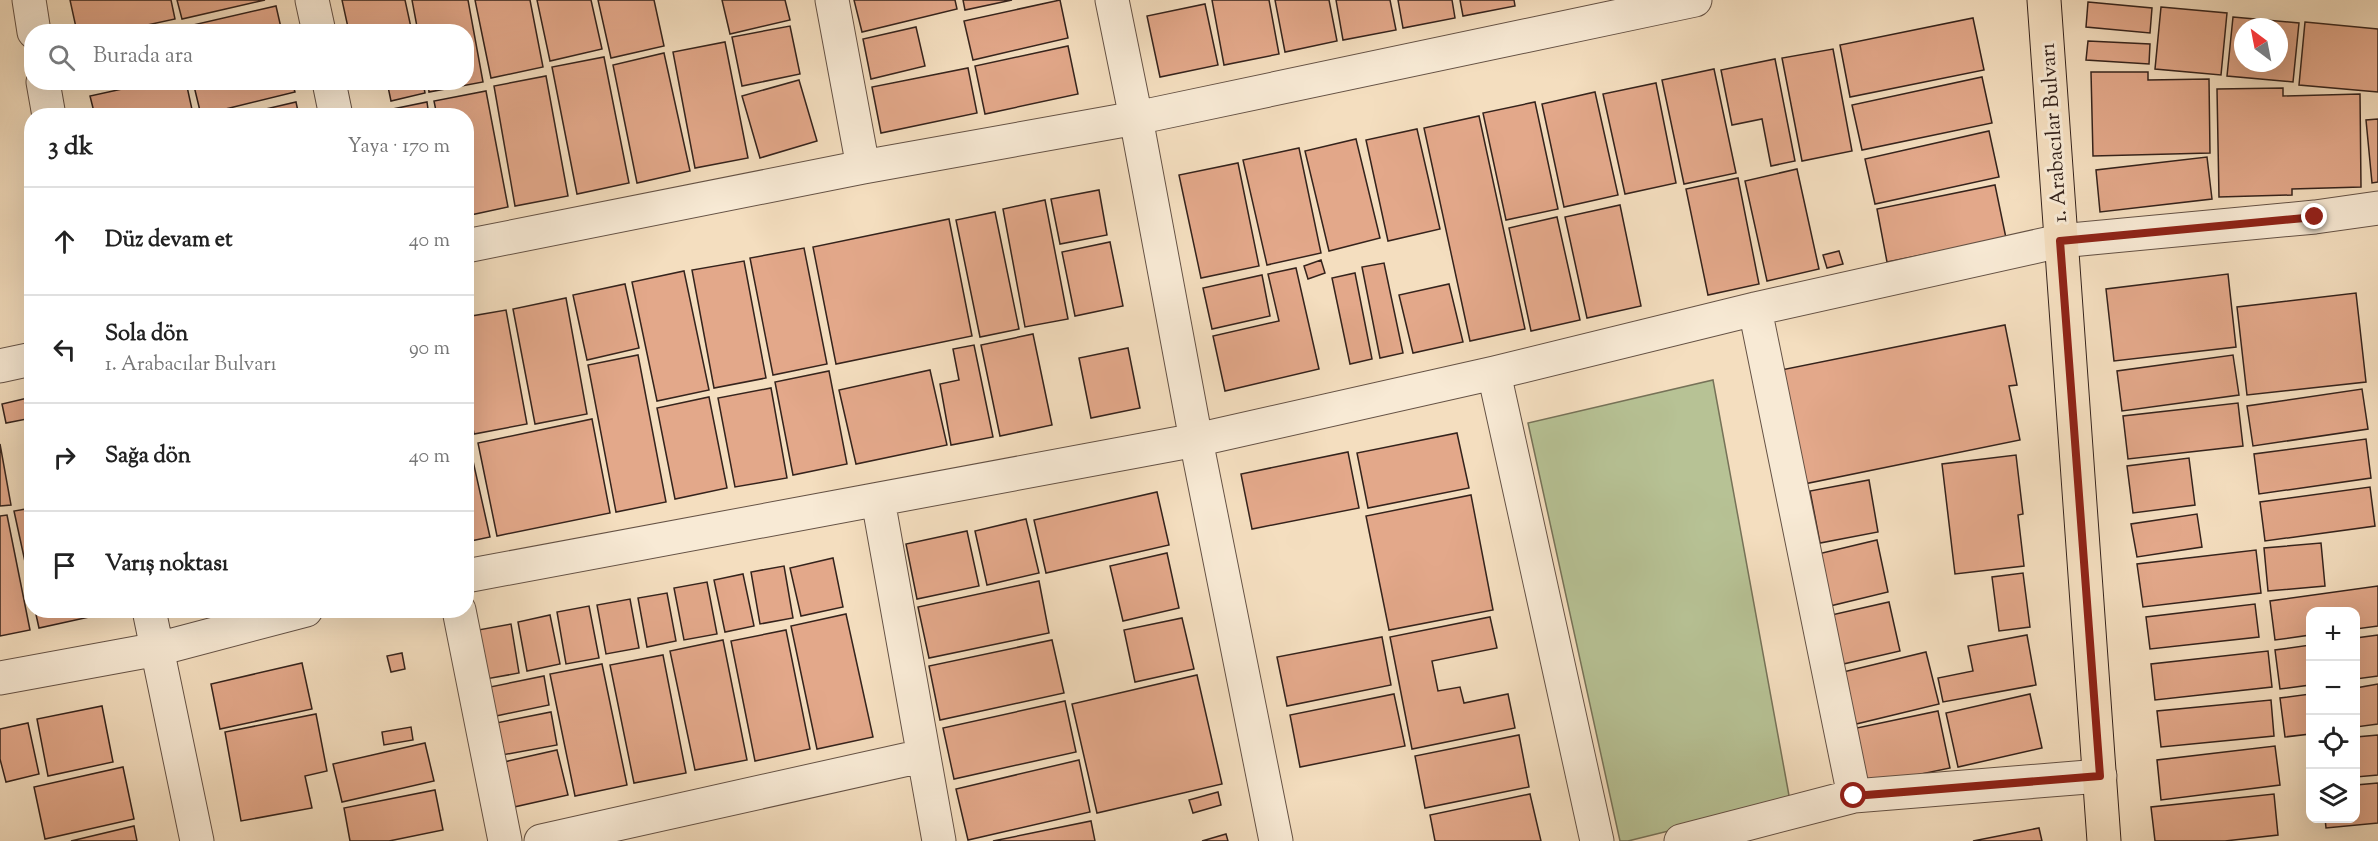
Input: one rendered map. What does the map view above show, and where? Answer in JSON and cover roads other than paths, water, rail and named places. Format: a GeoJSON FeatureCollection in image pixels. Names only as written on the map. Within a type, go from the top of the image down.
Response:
{"type":"FeatureCollection","features":[{"type":"Feature","properties":{"kind":"main road","name":"1. Arabacılar Bulvarı"},"geometry":{"type":"LineString","coordinates":[[2044,0],[2104,841]]}},
{"type":"Feature","properties":{"kind":"street"},"geometry":{"type":"LineString","coordinates":[[29,0],[33,24]]}},
{"type":"Feature","properties":{"kind":"street"},"geometry":{"type":"LineString","coordinates":[[312,0],[317,24]]}},
{"type":"Feature","properties":{"kind":"street"},"geometry":{"type":"LineString","coordinates":[[832,0],[863,167]]}},
{"type":"Feature","properties":{"kind":"street"},"geometry":{"type":"LineString","coordinates":[[1112,0],[1275,841]]}},
{"type":"Feature","properties":{"kind":"street"},"geometry":{"type":"LineString","coordinates":[[474,244],[863,167],[1136,118],[1695,0]]}},
{"type":"Feature","properties":{"kind":"street"},"geometry":{"type":"LineString","coordinates":[[45,90],[48,108]]}},
{"type":"Feature","properties":{"kind":"street"},"geometry":{"type":"LineString","coordinates":[[331,90],[334,108]]}},
{"type":"Feature","properties":{"kind":"street"},"geometry":{"type":"LineString","coordinates":[[474,575],[1196,440],[1755,309],[2060,241],[2315,217],[2378,208]]}},
{"type":"Feature","properties":{"kind":"street"},"geometry":{"type":"LineString","coordinates":[[1755,309],[1854,796]]}},
{"type":"Feature","properties":{"kind":"street"},"geometry":{"type":"LineString","coordinates":[[0,366],[24,361]]}},
{"type":"Feature","properties":{"kind":"street"},"geometry":{"type":"LineString","coordinates":[[1494,372],[1597,841]]}},
{"type":"Feature","properties":{"kind":"street"},"geometry":{"type":"LineString","coordinates":[[878,500],[939,841]]}},
{"type":"Feature","properties":{"kind":"street"},"geometry":{"type":"LineString","coordinates":[[151,618],[197,841]]}},
{"type":"Feature","properties":{"kind":"street"},"geometry":{"type":"LineString","coordinates":[[0,678],[158,649],[276,618]]}},
{"type":"Feature","properties":{"kind":"street"},"geometry":{"type":"LineString","coordinates":[[461,618],[505,841]]}},
{"type":"Feature","properties":{"kind":"street"},"geometry":{"type":"LineString","coordinates":[[541,841],[922,756]]}},
{"type":"Feature","properties":{"kind":"street"},"geometry":{"type":"LineString","coordinates":[[1681,841],[1854,796],[2100,776]]}}]}
